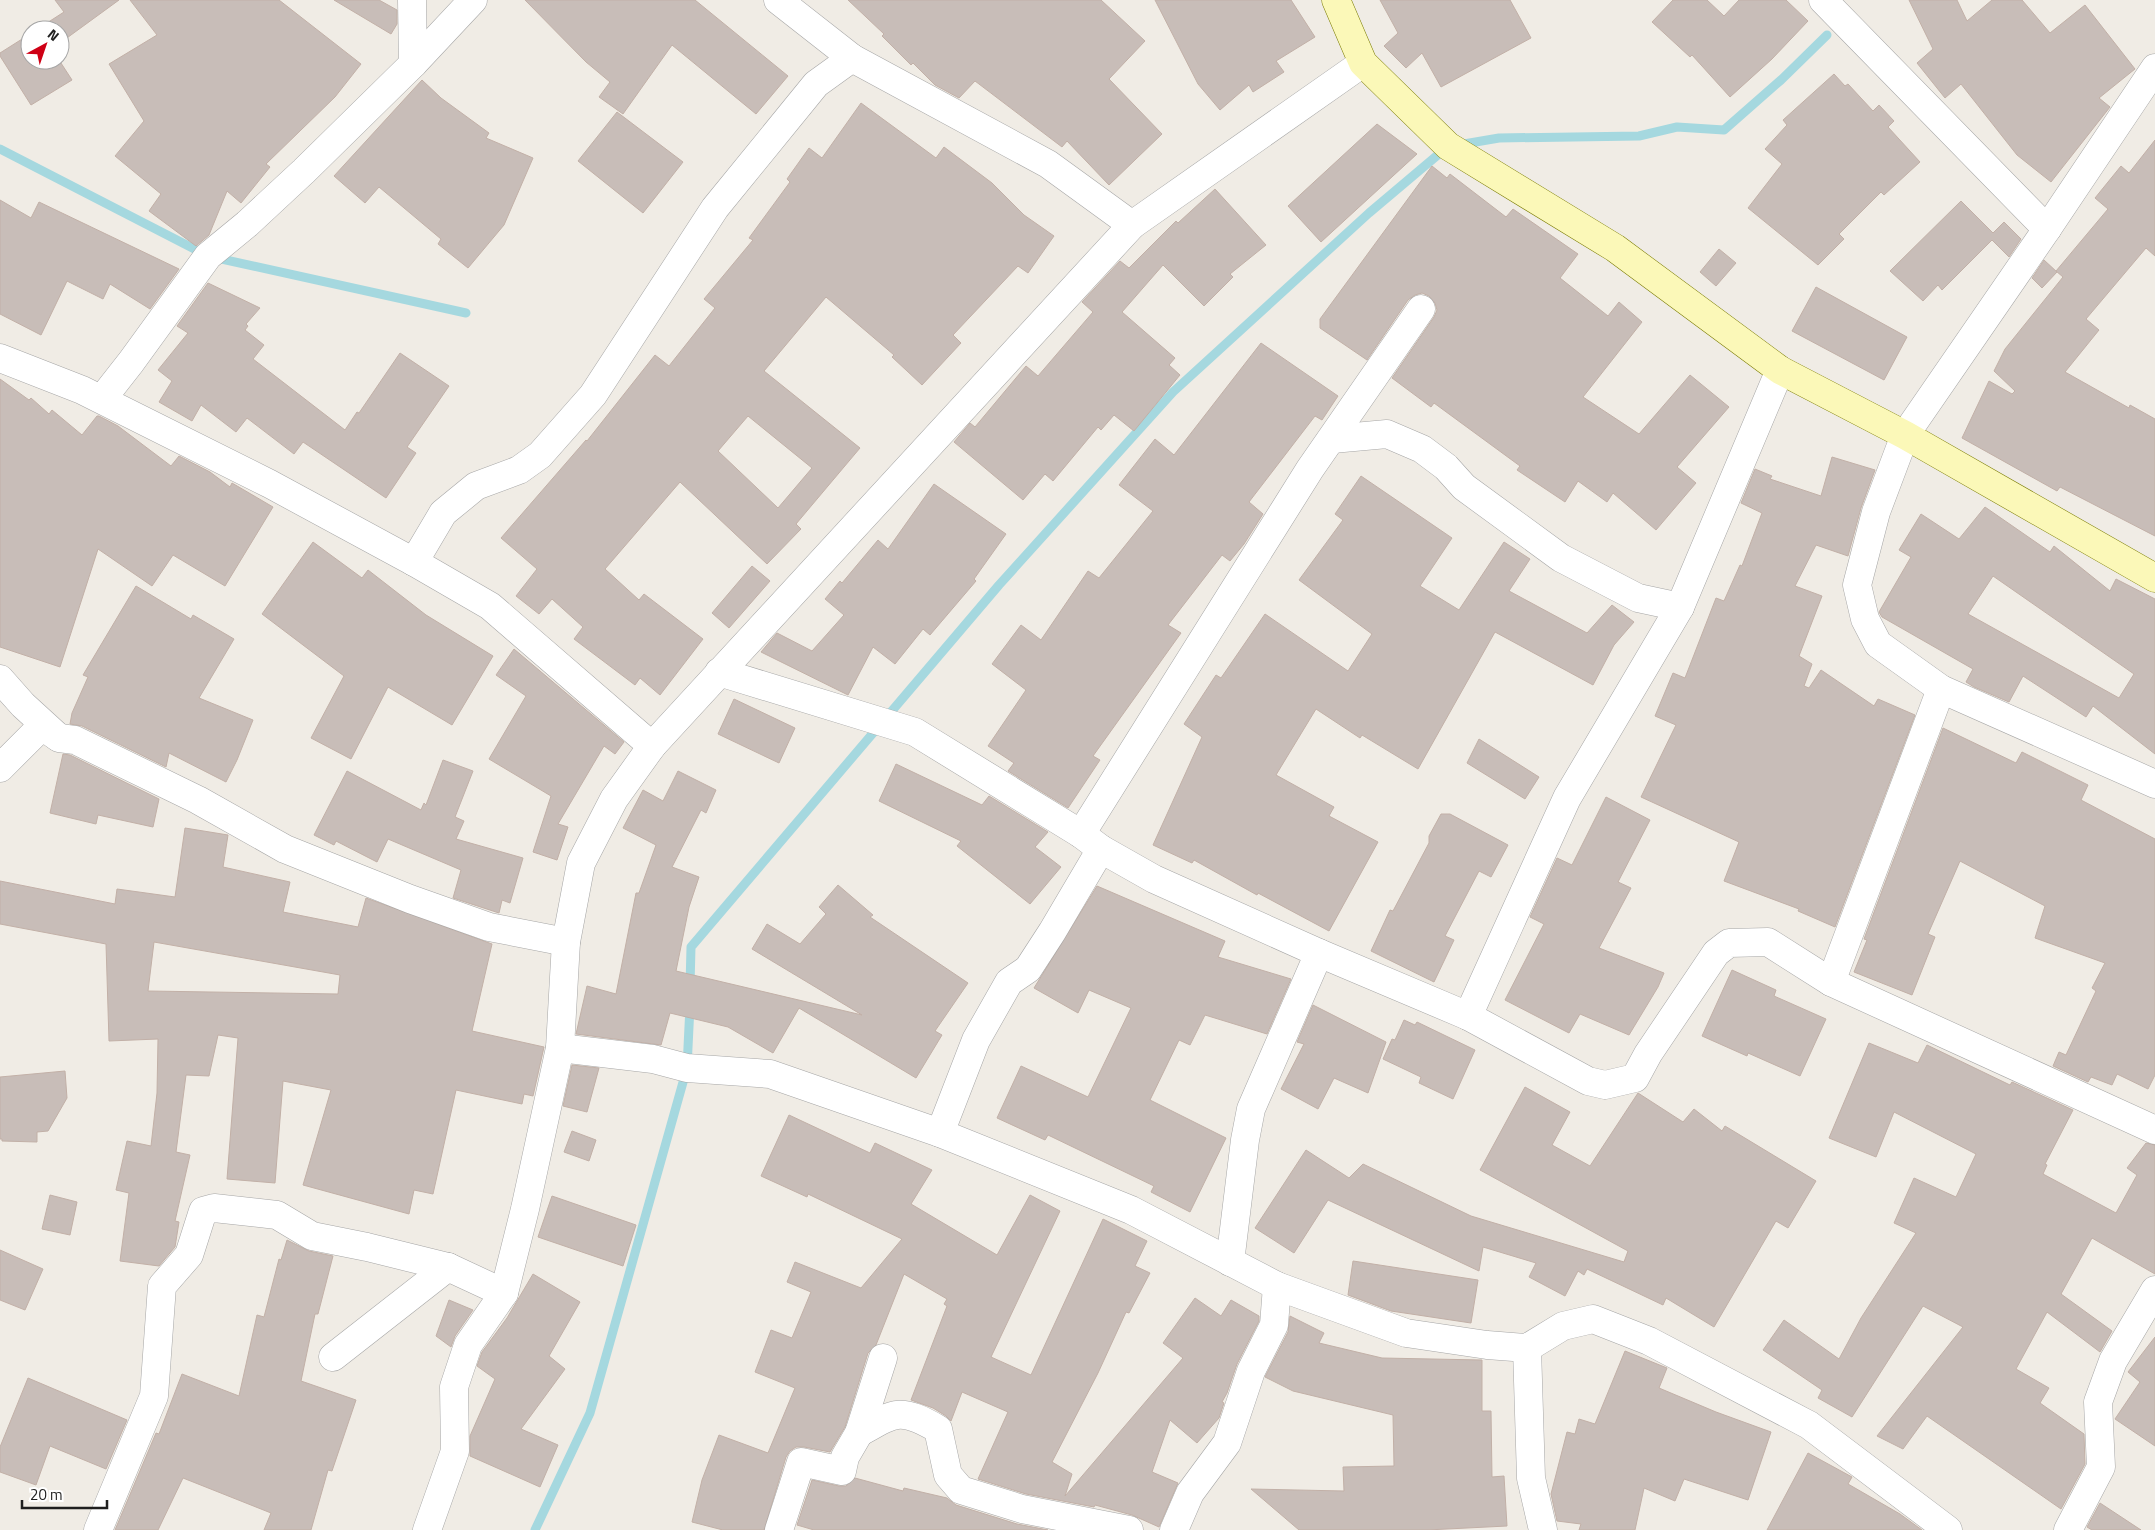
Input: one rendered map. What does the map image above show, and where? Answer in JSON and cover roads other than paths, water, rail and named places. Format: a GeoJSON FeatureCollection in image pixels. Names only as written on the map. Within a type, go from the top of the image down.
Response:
{"type":"FeatureCollection","features":[{"type":"Feature","properties":{"kind":"street"},"geometry":{"type":"LineString","coordinates":[[412,0],[413,64]]}},
{"type":"Feature","properties":{"kind":"street"},"geometry":{"type":"LineString","coordinates":[[778,0],[852,58],[1048,164],[1132,225]]}},
{"type":"Feature","properties":{"kind":"street"},"geometry":{"type":"LineString","coordinates":[[1336,0],[1363,64],[1448,146],[1615,248],[1780,370],[1905,435],[2155,578]]}},
{"type":"Feature","properties":{"kind":"street"},"geometry":{"type":"LineString","coordinates":[[1823,0],[2047,229]]}},
{"type":"Feature","properties":{"kind":"street"},"geometry":{"type":"LineString","coordinates":[[102,399],[132,362],[212,252],[247,224],[413,64],[469,1]]}},
{"type":"Feature","properties":{"kind":"street"},"geometry":{"type":"LineString","coordinates":[[414,562],[443,514],[476,486],[518,470],[540,455],[593,395],[715,208],[816,84],[852,58]]}},
{"type":"Feature","properties":{"kind":"street"},"geometry":{"type":"LineString","coordinates":[[427,1530],[455,1451],[454,1387],[468,1345],[504,1293],[525,1209],[560,1048],[566,942],[581,863],[614,799],[652,746],[1132,225],[1363,64]]}},
{"type":"Feature","properties":{"kind":"street"},"geometry":{"type":"LineString","coordinates":[[2155,68],[1905,435],[1876,512],[1858,585],[1865,619],[1878,644],[1941,689],[2155,784]]}},
{"type":"Feature","properties":{"kind":"street"},"geometry":{"type":"LineString","coordinates":[[940,1133],[976,1040],[1008,982],[1028,969],[1052,932],[1091,841],[1310,469],[1420,309]]}},
{"type":"Feature","properties":{"kind":"street"},"geometry":{"type":"LineString","coordinates":[[0,358],[102,399],[270,484],[414,562],[490,606],[652,746]]}},
{"type":"Feature","properties":{"kind":"street"},"geometry":{"type":"LineString","coordinates":[[1468,1016],[1567,798],[1680,606],[1780,370]]}},
{"type":"Feature","properties":{"kind":"street"},"geometry":{"type":"LineString","coordinates":[[1332,439],[1387,434],[1422,450],[1446,466],[1464,487],[1561,558],[1638,598],[1680,606]]}},
{"type":"Feature","properties":{"kind":"street"},"geometry":{"type":"LineString","coordinates":[[719,672],[915,732],[941,750],[1154,878],[1319,953],[1468,1016],[1588,1082],[1605,1085],[1634,1078],[1716,953],[1729,943],[1768,942],[1831,982],[2155,1130]]}},
{"type":"Feature","properties":{"kind":"street"},"geometry":{"type":"LineString","coordinates":[[0,679],[23,705],[59,738]]}},
{"type":"Feature","properties":{"kind":"street"},"geometry":{"type":"LineString","coordinates":[[1831,982],[1941,689]]}},
{"type":"Feature","properties":{"kind":"street"},"geometry":{"type":"LineString","coordinates":[[0,768],[42,726],[59,738],[75,740],[198,800],[285,848],[401,896],[489,927],[566,942]]}},
{"type":"Feature","properties":{"kind":"street"},"geometry":{"type":"LineString","coordinates":[[1230,1262],[1245,1140],[1251,1109],[1319,953]]}},
{"type":"Feature","properties":{"kind":"street"},"geometry":{"type":"LineString","coordinates":[[560,1048],[653,1059],[688,1068],[770,1074],[940,1133],[1131,1210],[1277,1286],[1406,1333],[1488,1345],[1527,1348],[1563,1326],[1593,1319],[1649,1341],[1810,1425],[1948,1530]]}},
{"type":"Feature","properties":{"kind":"street"},"geometry":{"type":"LineString","coordinates":[[98,1530],[154,1396],[162,1286],[189,1255],[203,1211],[214,1208],[276,1215],[312,1236],[448,1267],[504,1293]]}},
{"type":"Feature","properties":{"kind":"street"},"geometry":{"type":"LineString","coordinates":[[333,1357],[448,1267]]}},
{"type":"Feature","properties":{"kind":"street"},"geometry":{"type":"LineString","coordinates":[[1174,1530],[1190,1493],[1227,1443],[1251,1371],[1274,1325],[1277,1286]]}},
{"type":"Feature","properties":{"kind":"street"},"geometry":{"type":"LineString","coordinates":[[2068,1530],[2101,1467],[2098,1402],[2113,1361],[2155,1290]]}},
{"type":"Feature","properties":{"kind":"street"},"geometry":{"type":"LineString","coordinates":[[1527,1348],[1531,1478],[1543,1530]]}},
{"type":"Feature","properties":{"kind":"street"},"geometry":{"type":"LineString","coordinates":[[779,1530],[801,1462],[842,1471],[845,1458],[859,1433],[883,1358]]}},
{"type":"Feature","properties":{"kind":"street"},"geometry":{"type":"LineString","coordinates":[[859,1433],[889,1415],[902,1414],[918,1418],[938,1429],[948,1475],[961,1490],[1022,1509],[1129,1530]]}},
{"type":"Feature","properties":{"kind":"waterway"},"geometry":{"type":"LineString","coordinates":[[1458,145],[1499,138],[1639,136],[1677,127],[1724,130],[1781,80],[1827,35]]}},
{"type":"Feature","properties":{"kind":"waterway"},"geometry":{"type":"LineString","coordinates":[[690,986],[691,947],[999,585],[1173,392],[1369,213],[1446,148]]}},
{"type":"Feature","properties":{"kind":"waterway"},"geometry":{"type":"LineString","coordinates":[[0,149],[208,256],[466,313]]}},
{"type":"Feature","properties":{"kind":"waterway"},"geometry":{"type":"LineString","coordinates":[[535,1530],[590,1413],[687,1068],[690,1006]]}}]}
